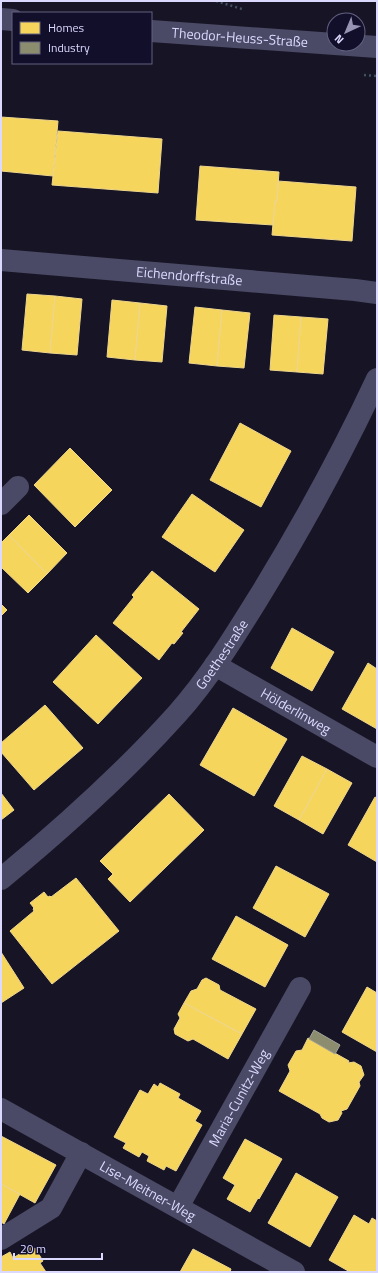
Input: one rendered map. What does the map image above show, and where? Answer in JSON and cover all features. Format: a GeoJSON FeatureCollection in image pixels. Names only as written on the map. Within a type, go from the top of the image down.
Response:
{"type":"FeatureCollection","features":[{"type":"Feature","properties":{"kind":"street"},"geometry":{"type":"LineString","coordinates":[[1,19],[12,20]]}},
{"type":"Feature","properties":{"kind":"street","name":"Theodor-Heuss-Straße"},"geometry":{"type":"LineString","coordinates":[[152,31],[377,48]]}},
{"type":"Feature","properties":{"kind":"street","name":"Eichendorffstraße"},"geometry":{"type":"LineString","coordinates":[[1,260],[377,293]]}},
{"type":"Feature","properties":{"kind":"street","name":"Goethestraße"},"geometry":{"type":"LineString","coordinates":[[1,879],[49,839],[140,753],[178,713],[215,665],[236,634],[293,541],[360,416],[377,379]]}},
{"type":"Feature","properties":{"kind":"street"},"geometry":{"type":"LineString","coordinates":[[1,504],[18,486]]}},
{"type":"Feature","properties":{"kind":"street","name":"Hölderlinweg"},"geometry":{"type":"LineString","coordinates":[[215,665],[377,757]]}},
{"type":"Feature","properties":{"kind":"street","name":"Maria-Cunitz-Weg"},"geometry":{"type":"LineString","coordinates":[[178,1207],[300,988]]}},
{"type":"Feature","properties":{"kind":"street","name":"Lise-Meitner-Weg"},"geometry":{"type":"LineString","coordinates":[[1,1109],[294,1272]]}},
{"type":"Feature","properties":{"kind":"street"},"geometry":{"type":"LineString","coordinates":[[1,1239],[51,1208],[81,1153]]}},
{"type":"Feature","properties":{"kind":"building: Homes"},"geometry":{"type":"Polygon","coordinates":[[[1,117],[58,121],[53,176],[1,171],[1,117]]]}},
{"type":"Feature","properties":{"kind":"building: Homes"},"geometry":{"type":"Polygon","coordinates":[[[58,131],[162,139],[158,193],[52,185],[58,131]]]}},
{"type":"Feature","properties":{"kind":"building: Homes"},"geometry":{"type":"Polygon","coordinates":[[[200,166],[279,172],[277,201],[275,201],[273,225],[196,220],[200,166]]]}},
{"type":"Feature","properties":{"kind":"building: Homes"},"geometry":{"type":"Polygon","coordinates":[[[278,181],[356,187],[352,241],[272,235],[275,201],[277,201],[278,181]]]}},
{"type":"Feature","properties":{"kind":"building: Homes"},"geometry":{"type":"Polygon","coordinates":[[[27,294],[55,296],[50,353],[22,350],[27,294]]]}},
{"type":"Feature","properties":{"kind":"building: Homes"},"geometry":{"type":"Polygon","coordinates":[[[55,296],[82,299],[77,355],[50,353],[55,296]]]}},
{"type":"Feature","properties":{"kind":"building: Homes"},"geometry":{"type":"Polygon","coordinates":[[[112,300],[140,303],[135,360],[107,357],[112,300]]]}},
{"type":"Feature","properties":{"kind":"building: Homes"},"geometry":{"type":"Polygon","coordinates":[[[140,303],[167,306],[162,362],[135,360],[140,303]]]}},
{"type":"Feature","properties":{"kind":"building: Homes"},"geometry":{"type":"Polygon","coordinates":[[[195,307],[222,310],[217,366],[189,363],[195,307]]]}},
{"type":"Feature","properties":{"kind":"building: Homes"},"geometry":{"type":"Polygon","coordinates":[[[222,310],[250,313],[244,368],[217,366],[222,310]]]}},
{"type":"Feature","properties":{"kind":"building: Homes"},"geometry":{"type":"Polygon","coordinates":[[[274,315],[301,317],[297,372],[270,370],[274,315]]]}},
{"type":"Feature","properties":{"kind":"building: Homes"},"geometry":{"type":"Polygon","coordinates":[[[301,317],[328,319],[323,374],[297,372],[301,317]]]}},
{"type":"Feature","properties":{"kind":"building: Homes"},"geometry":{"type":"Polygon","coordinates":[[[240,423],[291,451],[261,507],[210,480],[240,423]]]}},
{"type":"Feature","properties":{"kind":"building: Homes"},"geometry":{"type":"Polygon","coordinates":[[[70,448],[112,490],[75,527],[34,485],[70,448]]]}},
{"type":"Feature","properties":{"kind":"building: Homes"},"geometry":{"type":"Polygon","coordinates":[[[192,494],[244,530],[215,572],[162,537],[192,494]]]}},
{"type":"Feature","properties":{"kind":"building: Homes"},"geometry":{"type":"Polygon","coordinates":[[[29,515],[67,553],[47,574],[9,535],[29,515]]]}},
{"type":"Feature","properties":{"kind":"building: Homes"},"geometry":{"type":"Polygon","coordinates":[[[9,535],[47,574],[28,593],[1,567],[1,543],[9,535]]]}},
{"type":"Feature","properties":{"kind":"building: Homes"},"geometry":{"type":"Polygon","coordinates":[[[152,571],[199,609],[181,632],[183,633],[174,644],[172,643],[159,660],[113,623],[134,597],[132,595],[152,571]]]}},
{"type":"Feature","properties":{"kind":"building: Homes"},"geometry":{"type":"Polygon","coordinates":[[[1,604],[7,610],[1,616],[1,604]]]}},
{"type":"Feature","properties":{"kind":"building: Homes"},"geometry":{"type":"Polygon","coordinates":[[[292,628],[334,652],[312,691],[271,668],[292,628]]]}},
{"type":"Feature","properties":{"kind":"building: Homes"},"geometry":{"type":"Polygon","coordinates":[[[96,635],[142,678],[98,724],[53,682],[96,635]]]}},
{"type":"Feature","properties":{"kind":"building: Homes"},"geometry":{"type":"Polygon","coordinates":[[[368,663],[377,669],[377,729],[342,709],[368,663]]]}},
{"type":"Feature","properties":{"kind":"building: Homes"},"geometry":{"type":"Polygon","coordinates":[[[45,705],[83,748],[34,790],[1,752],[1,743],[45,705]]]}},
{"type":"Feature","properties":{"kind":"building: Homes"},"geometry":{"type":"Polygon","coordinates":[[[233,708],[287,739],[254,796],[200,765],[233,708]]]}},
{"type":"Feature","properties":{"kind":"building: Homes"},"geometry":{"type":"Polygon","coordinates":[[[302,756],[327,769],[299,820],[274,806],[302,756]]]}},
{"type":"Feature","properties":{"kind":"building: Homes"},"geometry":{"type":"Polygon","coordinates":[[[327,769],[352,783],[323,834],[299,820],[327,769]]]}},
{"type":"Feature","properties":{"kind":"building: Homes"},"geometry":{"type":"Polygon","coordinates":[[[1,793],[14,810],[1,820],[1,793]]]}},
{"type":"Feature","properties":{"kind":"building: Homes"},"geometry":{"type":"Polygon","coordinates":[[[169,794],[204,830],[130,902],[108,879],[113,874],[100,861],[169,794]]]}},
{"type":"Feature","properties":{"kind":"building: Homes"},"geometry":{"type":"Polygon","coordinates":[[[375,797],[377,798],[377,862],[348,845],[375,797]]]}},
{"type":"Feature","properties":{"kind":"building: Homes"},"geometry":{"type":"Polygon","coordinates":[[[276,866],[329,894],[305,937],[253,908],[276,866]]]}},
{"type":"Feature","properties":{"kind":"building: Homes"},"geometry":{"type":"Polygon","coordinates":[[[76,878],[119,931],[52,984],[10,931],[34,911],[34,908],[30,903],[44,892],[48,897],[51,897],[76,878]]]}},
{"type":"Feature","properties":{"kind":"building: Homes"},"geometry":{"type":"Polygon","coordinates":[[[236,916],[288,945],[265,987],[212,959],[236,916]]]}},
{"type":"Feature","properties":{"kind":"building: Homes"},"geometry":{"type":"Polygon","coordinates":[[[1,952],[24,988],[1,1003],[1,952]]]}},
{"type":"Feature","properties":{"kind":"building: Homes"},"geometry":{"type":"Polygon","coordinates":[[[206,978],[219,985],[220,990],[256,1009],[242,1034],[184,1003],[191,991],[197,989],[202,980],[206,978]]]}},
{"type":"Feature","properties":{"kind":"building: Homes"},"geometry":{"type":"Polygon","coordinates":[[[367,987],[377,993],[377,1052],[342,1032],[367,987]]]}},
{"type":"Feature","properties":{"kind":"building: Homes"},"geometry":{"type":"Polygon","coordinates":[[[184,1003],[242,1034],[228,1059],[193,1039],[188,1041],[175,1034],[174,1029],[180,1018],[178,1014],[184,1003]]]}},
{"type":"Feature","properties":{"kind":"building: Homes"},"geometry":{"type":"Polygon","coordinates":[[[308,1038],[349,1061],[348,1063],[354,1062],[361,1066],[364,1075],[359,1082],[360,1086],[347,1109],[341,1111],[342,1113],[338,1120],[329,1122],[322,1118],[320,1114],[279,1091],[290,1071],[288,1065],[296,1051],[302,1050],[308,1038]]]}},
{"type":"Feature","properties":{"kind":"building: Homes"},"geometry":{"type":"Polygon","coordinates":[[[160,1083],[180,1094],[178,1098],[201,1111],[195,1121],[202,1125],[176,1171],[166,1166],[164,1170],[147,1161],[149,1156],[142,1152],[139,1157],[123,1148],[126,1143],[114,1137],[140,1090],[148,1094],[154,1084],[158,1087],[160,1083]]]}},
{"type":"Feature","properties":{"kind":"building: Homes"},"geometry":{"type":"Polygon","coordinates":[[[1,1136],[56,1165],[35,1203],[1,1184],[1,1136]]]}},
{"type":"Feature","properties":{"kind":"building: Homes"},"geometry":{"type":"Polygon","coordinates":[[[245,1139],[282,1159],[250,1212],[227,1199],[235,1185],[223,1178],[245,1139]]]}},
{"type":"Feature","properties":{"kind":"building: Homes"},"geometry":{"type":"Polygon","coordinates":[[[296,1173],[338,1197],[310,1247],[268,1223],[296,1173]]]}},
{"type":"Feature","properties":{"kind":"building: Homes"},"geometry":{"type":"Polygon","coordinates":[[[1,1184],[20,1194],[4,1224],[1,1222],[1,1184]]]}},
{"type":"Feature","properties":{"kind":"building: Homes"},"geometry":{"type":"Polygon","coordinates":[[[354,1215],[369,1224],[372,1218],[377,1221],[377,1272],[350,1272],[329,1260],[354,1215]]]}},
{"type":"Feature","properties":{"kind":"building: Homes"},"geometry":{"type":"Polygon","coordinates":[[[31,1247],[32,1250],[35,1248],[43,1261],[40,1263],[46,1272],[1,1272],[1,1257],[10,1252],[13,1258],[31,1247]]]}},
{"type":"Feature","properties":{"kind":"building: Homes"},"geometry":{"type":"Polygon","coordinates":[[[193,1249],[231,1269],[230,1272],[180,1272],[193,1249]]]}},
{"type":"Feature","properties":{"kind":"building: Industry"},"geometry":{"type":"Polygon","coordinates":[[[314,1030],[340,1045],[335,1054],[309,1039],[314,1030]]]}}]}
